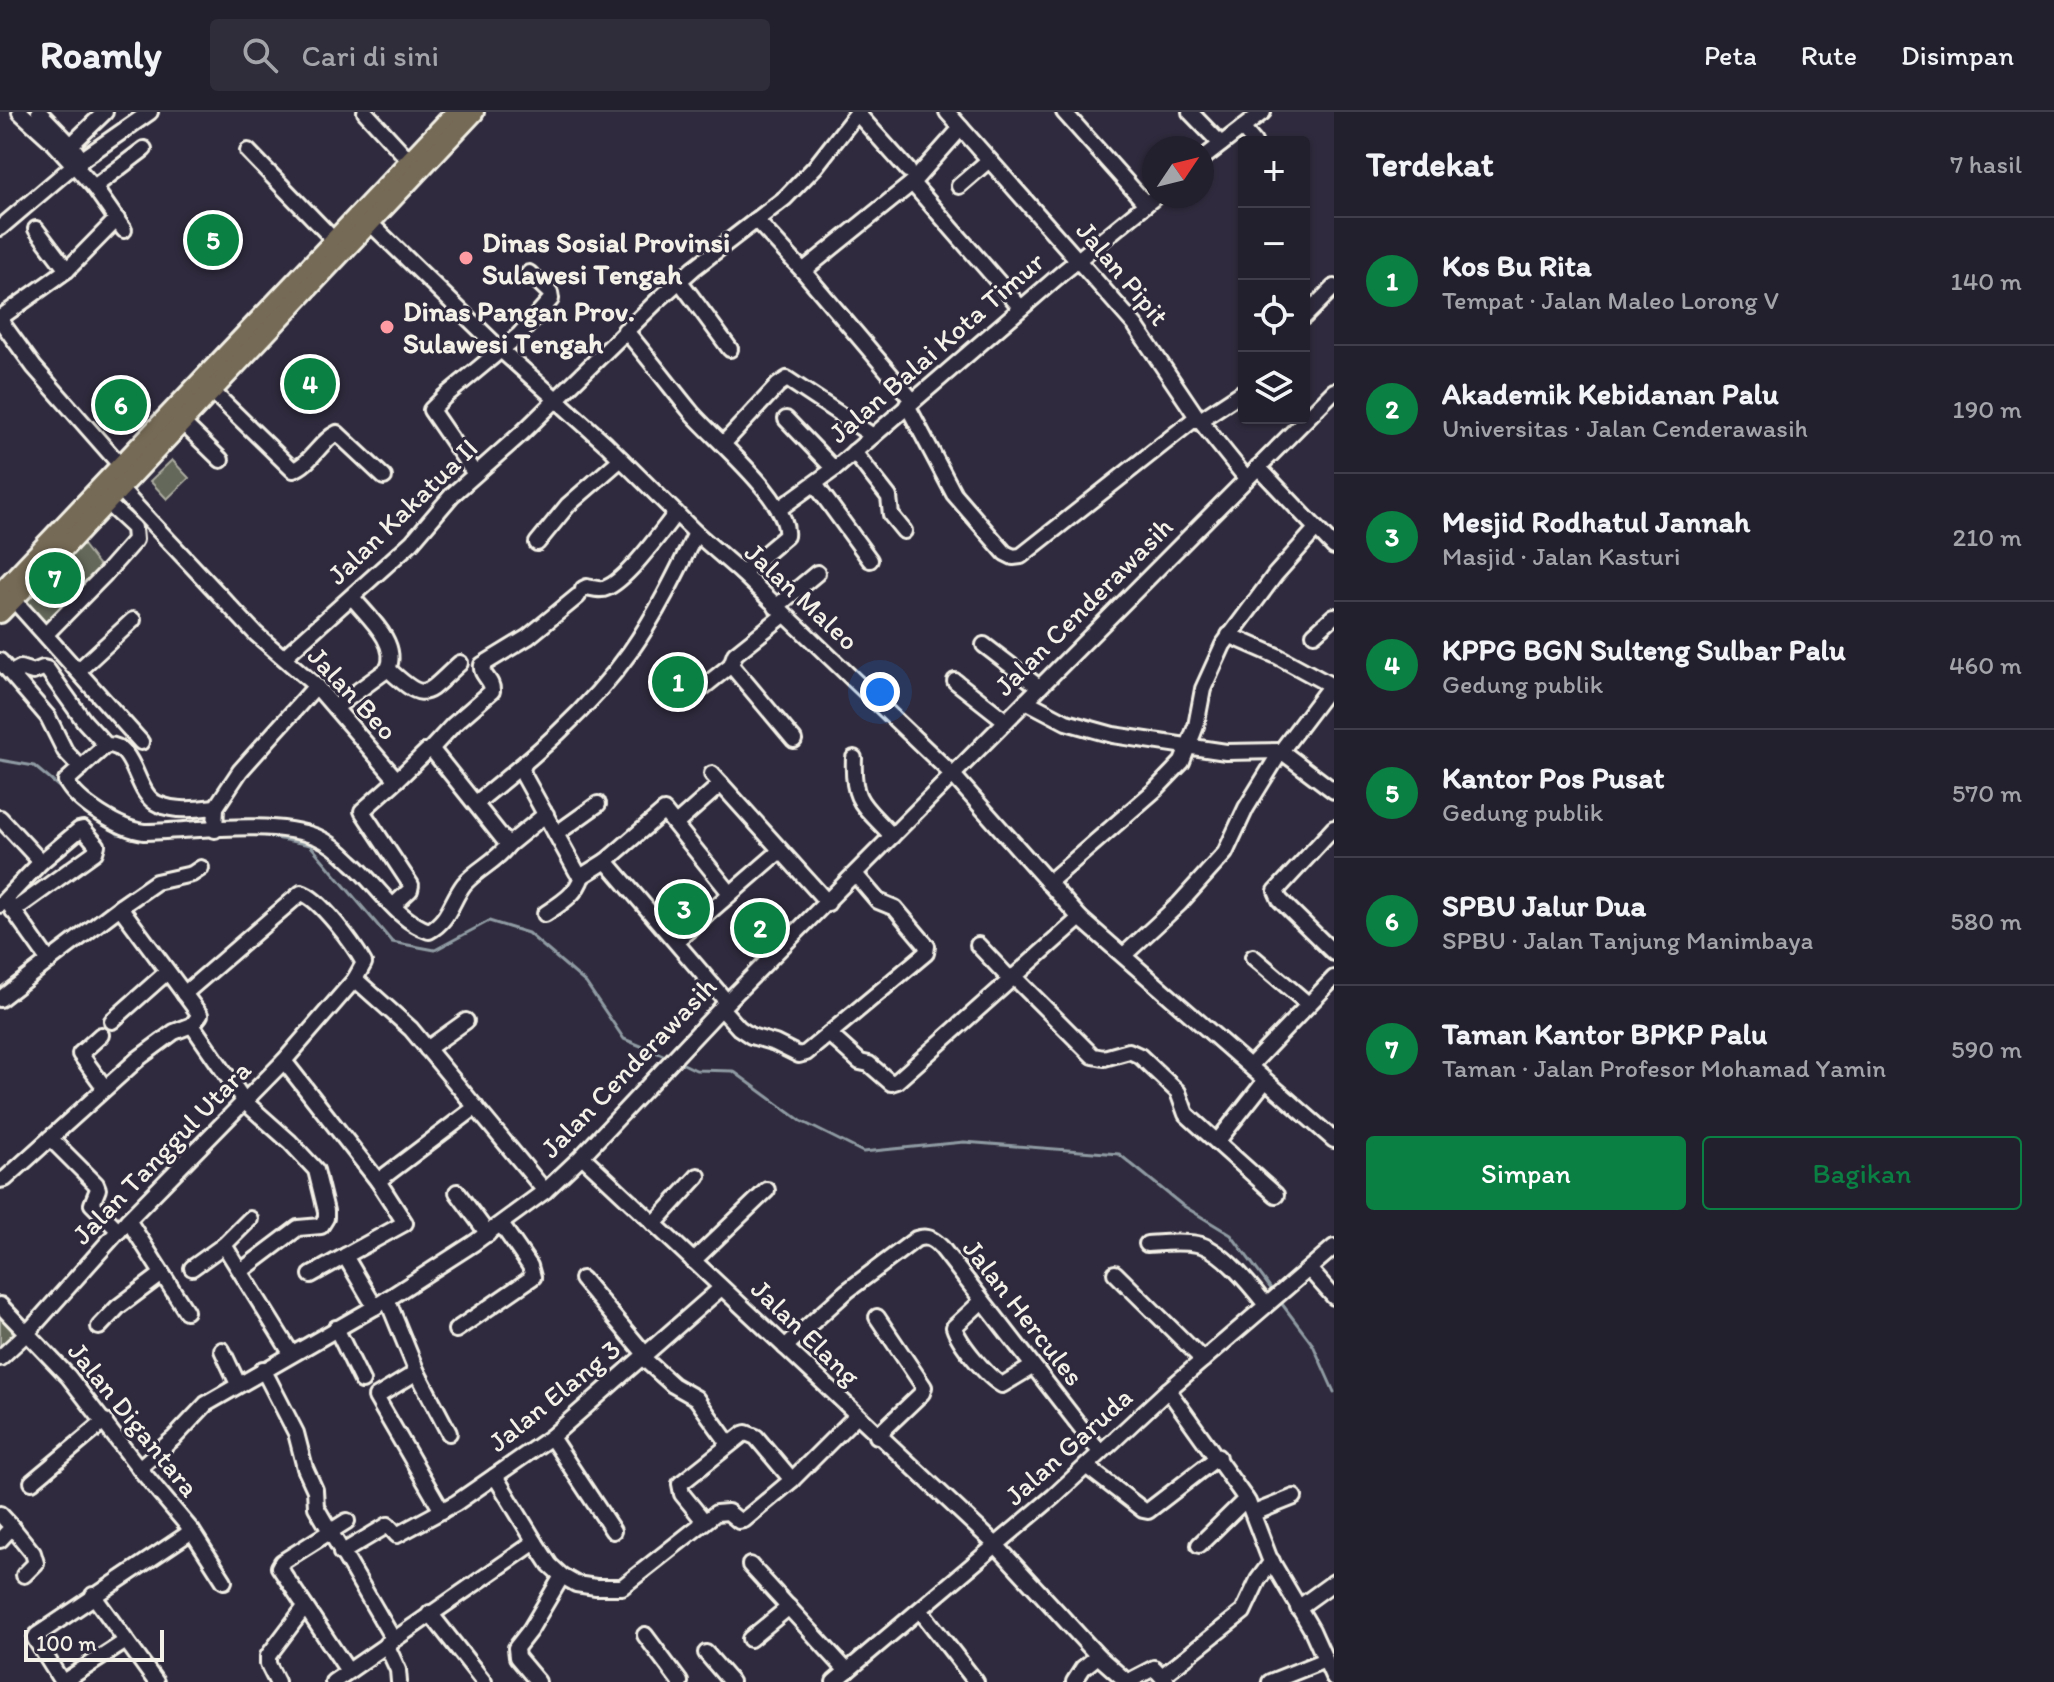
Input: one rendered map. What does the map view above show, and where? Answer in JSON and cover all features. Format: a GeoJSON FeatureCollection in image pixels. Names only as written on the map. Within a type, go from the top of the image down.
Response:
{"type":"FeatureCollection","features":[{"type":"Feature","properties":{"kind":"main road"},"geometry":{"type":"LineString","coordinates":[[4,602],[121,466],[456,112]]}},
{"type":"Feature","properties":{"kind":"main road"},"geometry":{"type":"LineString","coordinates":[[4,602],[120,489],[474,112]]}},
{"type":"Feature","properties":{"kind":"street"},"geometry":{"type":"LineString","coordinates":[[20,112],[78,163]]}},
{"type":"Feature","properties":{"kind":"street"},"geometry":{"type":"LineString","coordinates":[[39,112],[71,145],[78,163],[120,224],[67,270],[0,319],[6,344],[121,466]]}},
{"type":"Feature","properties":{"kind":"street"},"geometry":{"type":"LineString","coordinates":[[71,145],[105,112]]}},
{"type":"Feature","properties":{"kind":"street"},"geometry":{"type":"LineString","coordinates":[[0,228],[78,163],[150,112]]}},
{"type":"Feature","properties":{"kind":"street"},"geometry":{"type":"LineString","coordinates":[[365,112],[410,161]]}},
{"type":"Feature","properties":{"kind":"street"},"geometry":{"type":"LineString","coordinates":[[858,112],[1021,308]]}},
{"type":"Feature","properties":{"kind":"street","name":"Jalan Kakatua II"},"geometry":{"type":"LineString","coordinates":[[284,657],[412,542],[475,474],[679,280],[802,182],[858,112]]}},
{"type":"Feature","properties":{"kind":"street","name":"Jalan Pipit"},"geometry":{"type":"LineString","coordinates":[[947,112],[1135,325],[1198,419],[1246,478]]}},
{"type":"Feature","properties":{"kind":"street"},"geometry":{"type":"LineString","coordinates":[[1064,112],[1142,191]]}},
{"type":"Feature","properties":{"kind":"street"},"geometry":{"type":"LineString","coordinates":[[1190,112],[1221,144]]}},
{"type":"Feature","properties":{"kind":"street"},"geometry":{"type":"LineString","coordinates":[[1214,150],[1263,112]]}},
{"type":"Feature","properties":{"kind":"street"},"geometry":{"type":"LineString","coordinates":[[803,271],[961,128]]}},
{"type":"Feature","properties":{"kind":"street"},"geometry":{"type":"LineString","coordinates":[[1242,128],[1249,136]]}},
{"type":"Feature","properties":{"kind":"street"},"geometry":{"type":"LineString","coordinates":[[94,187],[144,149]]}},
{"type":"Feature","properties":{"kind":"street"},"geometry":{"type":"LineString","coordinates":[[248,151],[334,240]]}},
{"type":"Feature","properties":{"kind":"street"},"geometry":{"type":"LineString","coordinates":[[959,186],[989,160]]}},
{"type":"Feature","properties":{"kind":"street","name":"Jalan Balai Kota Timur"},"geometry":{"type":"LineString","coordinates":[[779,509],[824,477],[1142,207]]}},
{"type":"Feature","properties":{"kind":"street"},"geometry":{"type":"LineString","coordinates":[[756,220],[803,271],[910,403],[954,494],[1011,557],[1021,556],[1198,419],[1238,395]]}},
{"type":"Feature","properties":{"kind":"street","name":"Jalan Maleo"},"geometry":{"type":"LineString","coordinates":[[370,223],[952,774],[1080,918],[1334,1140]]}},
{"type":"Feature","properties":{"kind":"street"},"geometry":{"type":"LineString","coordinates":[[36,229],[67,270]]}},
{"type":"Feature","properties":{"kind":"street"},"geometry":{"type":"LineString","coordinates":[[475,474],[431,410],[519,335],[551,299],[550,293],[529,273]]}},
{"type":"Feature","properties":{"kind":"street"},"geometry":{"type":"LineString","coordinates":[[679,280],[730,349]]}},
{"type":"Feature","properties":{"kind":"street"},"geometry":{"type":"LineString","coordinates":[[1310,311],[1334,287]]}},
{"type":"Feature","properties":{"kind":"street"},"geometry":{"type":"LineString","coordinates":[[625,330],[695,416],[724,443],[779,509],[785,522],[786,536],[742,573]]}},
{"type":"Feature","properties":{"kind":"street"},"geometry":{"type":"LineString","coordinates":[[724,443],[787,379],[873,436]]}},
{"type":"Feature","properties":{"kind":"street"},"geometry":{"type":"LineString","coordinates":[[212,391],[293,470],[300,468],[337,433],[384,477]]}},
{"type":"Feature","properties":{"kind":"street","name":"Jalan Cenderawasih"},"geometry":{"type":"LineString","coordinates":[[139,1468],[174,1438],[206,1404],[381,1303],[488,1234],[545,1191],[582,1156],[685,1044],[1334,391]]}},
{"type":"Feature","properties":{"kind":"street"},"geometry":{"type":"LineString","coordinates":[[786,419],[824,477],[870,560]]}},
{"type":"Feature","properties":{"kind":"street"},"geometry":{"type":"LineString","coordinates":[[182,422],[221,460]]}},
{"type":"Feature","properties":{"kind":"street"},"geometry":{"type":"LineString","coordinates":[[854,452],[889,497],[891,515],[904,531]]}},
{"type":"Feature","properties":{"kind":"street"},"geometry":{"type":"LineString","coordinates":[[537,543],[568,505],[621,459]]}},
{"type":"Feature","properties":{"kind":"street"},"geometry":{"type":"LineString","coordinates":[[1258,467],[1334,547]]}},
{"type":"Feature","properties":{"kind":"street","name":"Jalan Beo"},"geometry":{"type":"LineString","coordinates":[[120,489],[256,634],[336,707],[397,780],[430,750],[508,845]]}},
{"type":"Feature","properties":{"kind":"street"},"geometry":{"type":"LineString","coordinates":[[46,634],[135,540],[134,528],[106,502]]}},
{"type":"Feature","properties":{"kind":"street"},"geometry":{"type":"LineString","coordinates":[[430,750],[492,691],[492,684],[481,667],[485,661],[528,637],[587,587],[605,589],[610,586],[640,558],[676,513]]}},
{"type":"Feature","properties":{"kind":"street"},"geometry":{"type":"LineString","coordinates":[[1048,883],[1155,790],[1182,762],[1189,748],[1206,681],[1229,635],[1275,575],[1316,529]]}},
{"type":"Feature","properties":{"kind":"street"},"geometry":{"type":"LineString","coordinates":[[476,803],[524,764],[592,698],[628,655],[658,608],[696,533]]}},
{"type":"Feature","properties":{"kind":"street"},"geometry":{"type":"LineString","coordinates":[[687,700],[731,665],[735,654],[817,573]]}},
{"type":"Feature","properties":{"kind":"street"},"geometry":{"type":"LineString","coordinates":[[336,707],[388,669],[391,651],[352,597]]}},
{"type":"Feature","properties":{"kind":"street"},"geometry":{"type":"LineString","coordinates":[[4,602],[46,634],[141,742]]}},
{"type":"Feature","properties":{"kind":"street"},"geometry":{"type":"LineString","coordinates":[[1314,634],[1334,616]]}},
{"type":"Feature","properties":{"kind":"street"},"geometry":{"type":"LineString","coordinates":[[79,670],[133,620]]}},
{"type":"Feature","properties":{"kind":"street"},"geometry":{"type":"LineString","coordinates":[[1124,955],[1179,904],[1225,853],[1246,808],[1281,751],[1332,686],[1277,656],[1229,635]]}},
{"type":"Feature","properties":{"kind":"street"},"geometry":{"type":"LineString","coordinates":[[984,645],[1039,687]]}},
{"type":"Feature","properties":{"kind":"street"},"geometry":{"type":"LineString","coordinates":[[0,661],[48,717],[65,751],[81,768]]}},
{"type":"Feature","properties":{"kind":"street"},"geometry":{"type":"LineString","coordinates":[[388,669],[414,692],[421,693],[431,689],[460,663]]}},
{"type":"Feature","properties":{"kind":"street"},"geometry":{"type":"LineString","coordinates":[[731,665],[794,740]]}},
{"type":"Feature","properties":{"kind":"street"},"geometry":{"type":"LineString","coordinates":[[11,673],[20,668],[33,672],[47,669],[84,721],[106,745]]}},
{"type":"Feature","properties":{"kind":"street"},"geometry":{"type":"LineString","coordinates":[[955,681],[1006,721]]}},
{"type":"Feature","properties":{"kind":"street"},"geometry":{"type":"LineString","coordinates":[[215,830],[216,807],[240,771],[316,686]]}},
{"type":"Feature","properties":{"kind":"street"},"geometry":{"type":"LineString","coordinates":[[1026,701],[1051,716],[1113,735],[1226,752],[1281,751],[1334,791]]}},
{"type":"Feature","properties":{"kind":"street"},"geometry":{"type":"LineString","coordinates":[[216,807],[184,809],[159,805],[143,791],[140,779],[116,745],[106,745],[68,778],[68,785],[110,821],[144,832],[264,828],[314,835],[352,862],[409,921],[429,931],[449,914],[464,884],[546,814]]}},
{"type":"Feature","properties":{"kind":"street"},"geometry":{"type":"LineString","coordinates":[[854,758],[854,791],[892,836]]}},
{"type":"Feature","properties":{"kind":"street"},"geometry":{"type":"LineString","coordinates":[[524,764],[524,776],[582,876]]}},
{"type":"Feature","properties":{"kind":"street"},"geometry":{"type":"LineString","coordinates":[[676,824],[717,779],[828,903]]}},
{"type":"Feature","properties":{"kind":"street"},"geometry":{"type":"LineString","coordinates":[[394,905],[410,890],[411,885],[362,811],[397,780]]}},
{"type":"Feature","properties":{"kind":"street"},"geometry":{"type":"LineString","coordinates":[[556,834],[598,804]]}},
{"type":"Feature","properties":{"kind":"street"},"geometry":{"type":"LineString","coordinates":[[582,876],[587,876],[606,861],[662,811],[676,824],[730,893]]}},
{"type":"Feature","properties":{"kind":"street"},"geometry":{"type":"LineString","coordinates":[[0,818],[41,862]]}},
{"type":"Feature","properties":{"kind":"street"},"geometry":{"type":"LineString","coordinates":[[1334,828],[1276,891],[1280,900],[1334,953]]}},
{"type":"Feature","properties":{"kind":"street"},"geometry":{"type":"LineString","coordinates":[[79,830],[89,834],[97,845],[95,852],[6,905],[41,862],[79,830]]}},
{"type":"Feature","properties":{"kind":"street"},"geometry":{"type":"LineString","coordinates":[[676,941],[780,851]]}},
{"type":"Feature","properties":{"kind":"street"},"geometry":{"type":"LineString","coordinates":[[606,861],[676,941],[739,1028],[799,1055],[804,1055],[927,950],[895,908],[878,901],[855,874]]}},
{"type":"Feature","properties":{"kind":"street"},"geometry":{"type":"LineString","coordinates":[[0,999],[156,882],[192,874],[201,868]]}},
{"type":"Feature","properties":{"kind":"street"},"geometry":{"type":"LineString","coordinates":[[545,914],[570,896],[582,876]]}},
{"type":"Feature","properties":{"kind":"street"},"geometry":{"type":"LineString","coordinates":[[184,994],[301,893],[309,896],[362,959],[359,983],[411,1029],[545,1191]]}},
{"type":"Feature","properties":{"kind":"street"},"geometry":{"type":"LineString","coordinates":[[6,905],[49,961]]}},
{"type":"Feature","properties":{"kind":"street"},"geometry":{"type":"LineString","coordinates":[[0,1180],[5,1179],[105,1088],[167,1037],[192,1025],[200,1015],[120,907]]}},
{"type":"Feature","properties":{"kind":"street"},"geometry":{"type":"LineString","coordinates":[[829,1034],[860,1062],[869,1064],[891,1083],[897,1081],[1080,918]]}},
{"type":"Feature","properties":{"kind":"street"},"geometry":{"type":"LineString","coordinates":[[978,945],[1093,1056],[1104,1058],[1129,1051],[1140,1056],[1178,1092],[1185,1112],[1276,1195]]}},
{"type":"Feature","properties":{"kind":"street"},"geometry":{"type":"LineString","coordinates":[[1253,957],[1308,1004]]}},
{"type":"Feature","properties":{"kind":"street"},"geometry":{"type":"LineString","coordinates":[[112,1021],[167,972]]}},
{"type":"Feature","properties":{"kind":"street"},"geometry":{"type":"LineString","coordinates":[[1250,1066],[1334,978]]}},
{"type":"Feature","properties":{"kind":"street","name":"Jalan Tanggul Utara"},"geometry":{"type":"LineString","coordinates":[[0,1358],[31,1335],[124,1226],[245,1102],[287,1064],[359,983]]}},
{"type":"Feature","properties":{"kind":"street"},"geometry":{"type":"LineString","coordinates":[[427,1049],[466,1021]]}},
{"type":"Feature","properties":{"kind":"street"},"geometry":{"type":"LineString","coordinates":[[192,1025],[245,1102],[295,1146],[316,1170],[326,1218],[315,1228],[298,1228],[241,1271]]}},
{"type":"Feature","properties":{"kind":"street"},"geometry":{"type":"LineString","coordinates":[[101,1035],[80,1054],[105,1088]]}},
{"type":"Feature","properties":{"kind":"street"},"geometry":{"type":"LineString","coordinates":[[287,1064],[378,1181],[405,1223],[311,1275]]}},
{"type":"Feature","properties":{"kind":"street"},"geometry":{"type":"LineString","coordinates":[[1217,1142],[1265,1081]]}},
{"type":"Feature","properties":{"kind":"street"},"geometry":{"type":"LineString","coordinates":[[378,1181],[476,1107]]}},
{"type":"Feature","properties":{"kind":"street"},"geometry":{"type":"LineString","coordinates":[[50,1138],[96,1184],[98,1189],[92,1204],[124,1226],[162,1274],[186,1311]]}},
{"type":"Feature","properties":{"kind":"street","name":"Jalan Elang"},"geometry":{"type":"LineString","coordinates":[[582,1156],[996,1545],[1098,1656],[1126,1681],[1150,1668],[1158,1670],[1165,1679]]}},
{"type":"Feature","properties":{"kind":"street"},"geometry":{"type":"LineString","coordinates":[[654,1224],[698,1176]]}},
{"type":"Feature","properties":{"kind":"street"},"geometry":{"type":"LineString","coordinates":[[693,1261],[767,1190]]}},
{"type":"Feature","properties":{"kind":"street"},"geometry":{"type":"LineString","coordinates":[[457,1192],[488,1234]]}},
{"type":"Feature","properties":{"kind":"street"},"geometry":{"type":"LineString","coordinates":[[192,1268],[224,1245],[250,1219]]}},
{"type":"Feature","properties":{"kind":"street"},"geometry":{"type":"LineString","coordinates":[[456,1330],[533,1277],[530,1266],[501,1224]]}},
{"type":"Feature","properties":{"kind":"street","name":"Jalan Hercules"},"geometry":{"type":"LineString","coordinates":[[785,1347],[847,1291],[916,1239],[924,1237],[934,1240],[1100,1452]]}},
{"type":"Feature","properties":{"kind":"street"},"geometry":{"type":"LineString","coordinates":[[1147,1244],[1190,1243],[1204,1246],[1227,1263],[1268,1303]]}},
{"type":"Feature","properties":{"kind":"street"},"geometry":{"type":"LineString","coordinates":[[224,1245],[291,1353]]}},
{"type":"Feature","properties":{"kind":"street","name":"Jalan Garuda"},"geometry":{"type":"LineString","coordinates":[[834,1682],[996,1545],[1168,1390],[1334,1247]]}},
{"type":"Feature","properties":{"kind":"street"},"geometry":{"type":"LineString","coordinates":[[345,1256],[381,1303],[449,1433]]}},
{"type":"Feature","properties":{"kind":"street"},"geometry":{"type":"LineString","coordinates":[[1309,1269],[1334,1297]]}},
{"type":"Feature","properties":{"kind":"street"},"geometry":{"type":"LineString","coordinates":[[1115,1273],[1203,1360]]}},
{"type":"Feature","properties":{"kind":"street"},"geometry":{"type":"LineString","coordinates":[[99,1327],[118,1307],[162,1274]]}},
{"type":"Feature","properties":{"kind":"street"},"geometry":{"type":"LineString","coordinates":[[582,1279],[643,1355],[673,1385],[696,1398],[729,1444]]}},
{"type":"Feature","properties":{"kind":"street","name":"Jalan Elang 3"},"geometry":{"type":"LineString","coordinates":[[341,1553],[388,1525],[397,1535],[410,1529],[442,1511],[551,1437],[721,1288]]}},
{"type":"Feature","properties":{"kind":"street"},"geometry":{"type":"LineString","coordinates":[[982,1301],[954,1327],[960,1340],[986,1372],[1002,1385],[1032,1367]]}},
{"type":"Feature","properties":{"kind":"street","name":"Jalan Digantara"},"geometry":{"type":"LineString","coordinates":[[0,1305],[31,1335],[105,1421],[139,1468],[192,1531],[40,1631],[35,1639],[62,1682]]}},
{"type":"Feature","properties":{"kind":"street"},"geometry":{"type":"LineString","coordinates":[[877,1317],[924,1387],[922,1393],[877,1436]]}},
{"type":"Feature","properties":{"kind":"street"},"geometry":{"type":"LineString","coordinates":[[336,1328],[362,1381]]}},
{"type":"Feature","properties":{"kind":"street"},"geometry":{"type":"LineString","coordinates":[[222,1350],[238,1384]]}},
{"type":"Feature","properties":{"kind":"street"},"geometry":{"type":"LineString","coordinates":[[263,1369],[296,1433],[305,1468],[315,1490],[316,1507],[389,1641],[399,1682]]}},
{"type":"Feature","properties":{"kind":"street"},"geometry":{"type":"LineString","coordinates":[[417,1372],[376,1397],[442,1511]]}},
{"type":"Feature","properties":{"kind":"street"},"geometry":{"type":"LineString","coordinates":[[1168,1390],[1218,1457],[1254,1513],[1272,1561],[1324,1656],[1334,1681]]}},
{"type":"Feature","properties":{"kind":"street"},"geometry":{"type":"LineString","coordinates":[[495,1476],[550,1565],[562,1576],[576,1584],[622,1587],[704,1521],[722,1511],[741,1522],[792,1480],[856,1416]]}},
{"type":"Feature","properties":{"kind":"street"},"geometry":{"type":"LineString","coordinates":[[32,1482],[105,1421]]}},
{"type":"Feature","properties":{"kind":"street"},"geometry":{"type":"LineString","coordinates":[[704,1521],[679,1487],[683,1480],[746,1433],[753,1435],[792,1480]]}},
{"type":"Feature","properties":{"kind":"street"},"geometry":{"type":"LineString","coordinates":[[551,1437],[613,1531]]}},
{"type":"Feature","properties":{"kind":"street"},"geometry":{"type":"LineString","coordinates":[[1086,1466],[1148,1511],[1218,1457]]}},
{"type":"Feature","properties":{"kind":"street"},"geometry":{"type":"LineString","coordinates":[[1254,1513],[1294,1497]]}},
{"type":"Feature","properties":{"kind":"street"},"geometry":{"type":"LineString","coordinates":[[1199,1545],[1246,1499]]}},
{"type":"Feature","properties":{"kind":"street"},"geometry":{"type":"LineString","coordinates":[[0,1514],[33,1553],[36,1563],[24,1575]]}},
{"type":"Feature","properties":{"kind":"street"},"geometry":{"type":"LineString","coordinates":[[347,1521],[280,1564],[280,1571],[348,1671]]}},
{"type":"Feature","properties":{"kind":"street"},"geometry":{"type":"LineString","coordinates":[[0,1540],[12,1527]]}},
{"type":"Feature","properties":{"kind":"street"},"geometry":{"type":"LineString","coordinates":[[192,1531],[224,1581]]}},
{"type":"Feature","properties":{"kind":"street"},"geometry":{"type":"LineString","coordinates":[[333,1682],[535,1542]]}},
{"type":"Feature","properties":{"kind":"street"},"geometry":{"type":"LineString","coordinates":[[1165,1679],[1243,1612],[1258,1580],[1272,1561]]}},
{"type":"Feature","properties":{"kind":"street"},"geometry":{"type":"LineString","coordinates":[[750,1565],[847,1671]]}},
{"type":"Feature","properties":{"kind":"street"},"geometry":{"type":"LineString","coordinates":[[538,1682],[517,1657],[516,1648],[562,1576]]}},
{"type":"Feature","properties":{"kind":"street"},"geometry":{"type":"LineString","coordinates":[[1298,1608],[1334,1582]]}},
{"type":"Feature","properties":{"kind":"street"},"geometry":{"type":"LineString","coordinates":[[93,1595],[156,1682]]}},
{"type":"Feature","properties":{"kind":"street"},"geometry":{"type":"LineString","coordinates":[[277,1682],[269,1667],[268,1656],[305,1607]]}},
{"type":"Feature","properties":{"kind":"street"},"geometry":{"type":"LineString","coordinates":[[750,1639],[789,1607]]}},
{"type":"Feature","properties":{"kind":"street"},"geometry":{"type":"LineString","coordinates":[[920,1610],[976,1682]]}},
{"type":"Feature","properties":{"kind":"street"},"geometry":{"type":"LineString","coordinates":[[430,1613],[484,1682]]}},
{"type":"Feature","properties":{"kind":"street"},"geometry":{"type":"LineString","coordinates":[[645,1635],[680,1682]]}},
{"type":"Feature","properties":{"kind":"street"},"geometry":{"type":"LineString","coordinates":[[62,1682],[126,1641]]}},
{"type":"Feature","properties":{"kind":"street"},"geometry":{"type":"LineString","coordinates":[[706,1653],[731,1682]]}},
{"type":"Feature","properties":{"kind":"street"},"geometry":{"type":"LineString","coordinates":[[1074,1682],[1083,1668],[1098,1656]]}},
{"type":"Feature","properties":{"kind":"street"},"geometry":{"type":"LineString","coordinates":[[1270,1682],[1324,1656]]}},
{"type":"Feature","properties":{"kind":"street"},"geometry":{"type":"LineString","coordinates":[[1305,1682],[1324,1656]]}},
{"type":"Feature","properties":{"kind":"green space"},"geometry":{"type":"Polygon","coordinates":[[[172,460],[189,478],[167,499],[150,481],[172,460]]]}},
{"type":"Feature","properties":{"kind":"green space"},"geometry":{"type":"Polygon","coordinates":[[[70,528],[103,571],[44,632],[13,605],[70,528]]]}},
{"type":"Feature","properties":{"kind":"green space"},"geometry":{"type":"Polygon","coordinates":[[[0,1304],[25,1331],[0,1358],[0,1304]]]}},
{"type":"Feature","properties":{"kind":"waterway"},"geometry":{"type":"LineString","coordinates":[[0,760],[34,766],[64,791]]}},
{"type":"Feature","properties":{"kind":"waterway"},"geometry":{"type":"LineString","coordinates":[[111,828],[118,834],[125,834]]}},
{"type":"Feature","properties":{"kind":"waterway"},"geometry":{"type":"LineString","coordinates":[[257,834],[310,845],[392,942],[435,950],[489,921],[528,933],[586,983],[624,1039],[670,1058]]}},
{"type":"Feature","properties":{"kind":"waterway"},"geometry":{"type":"LineString","coordinates":[[677,1061],[696,1070],[733,1071],[801,1121],[863,1152],[964,1142],[1119,1154],[1182,1205],[1231,1235],[1275,1294]]}},
{"type":"Feature","properties":{"kind":"waterway"},"geometry":{"type":"LineString","coordinates":[[1279,1300],[1313,1345],[1334,1392]]}},
{"type":"Feature","properties":{"kind":"place","name":"Kantor Pos Pusat"},"geometry":{"type":"Point","coordinates":[213,240]}},
{"type":"Feature","properties":{"kind":"place","name":"Dinas Sosial Provinsi Sulawesi Tengah"},"geometry":{"type":"Point","coordinates":[466,258]}},
{"type":"Feature","properties":{"kind":"place","name":"Dinas Pangan Prov. Sulawesi Tengah"},"geometry":{"type":"Point","coordinates":[387,327]}},
{"type":"Feature","properties":{"kind":"place","name":"KPPG BGN Sulteng Sulbar Palu"},"geometry":{"type":"Point","coordinates":[310,384]}},
{"type":"Feature","properties":{"kind":"place","name":"SPBU Jalur Dua"},"geometry":{"type":"Point","coordinates":[121,405]}},
{"type":"Feature","properties":{"kind":"place","name":"Taman Kantor BPKP Palu"},"geometry":{"type":"Point","coordinates":[55,578]}},
{"type":"Feature","properties":{"kind":"place","name":"Kos Bu Rita"},"geometry":{"type":"Point","coordinates":[678,682]}},
{"type":"Feature","properties":{"kind":"place","name":"Mesjid Rodhatul Jannah"},"geometry":{"type":"Point","coordinates":[684,909]}},
{"type":"Feature","properties":{"kind":"place","name":"Akademik Kebidanan Palu"},"geometry":{"type":"Point","coordinates":[760,928]}}]}
